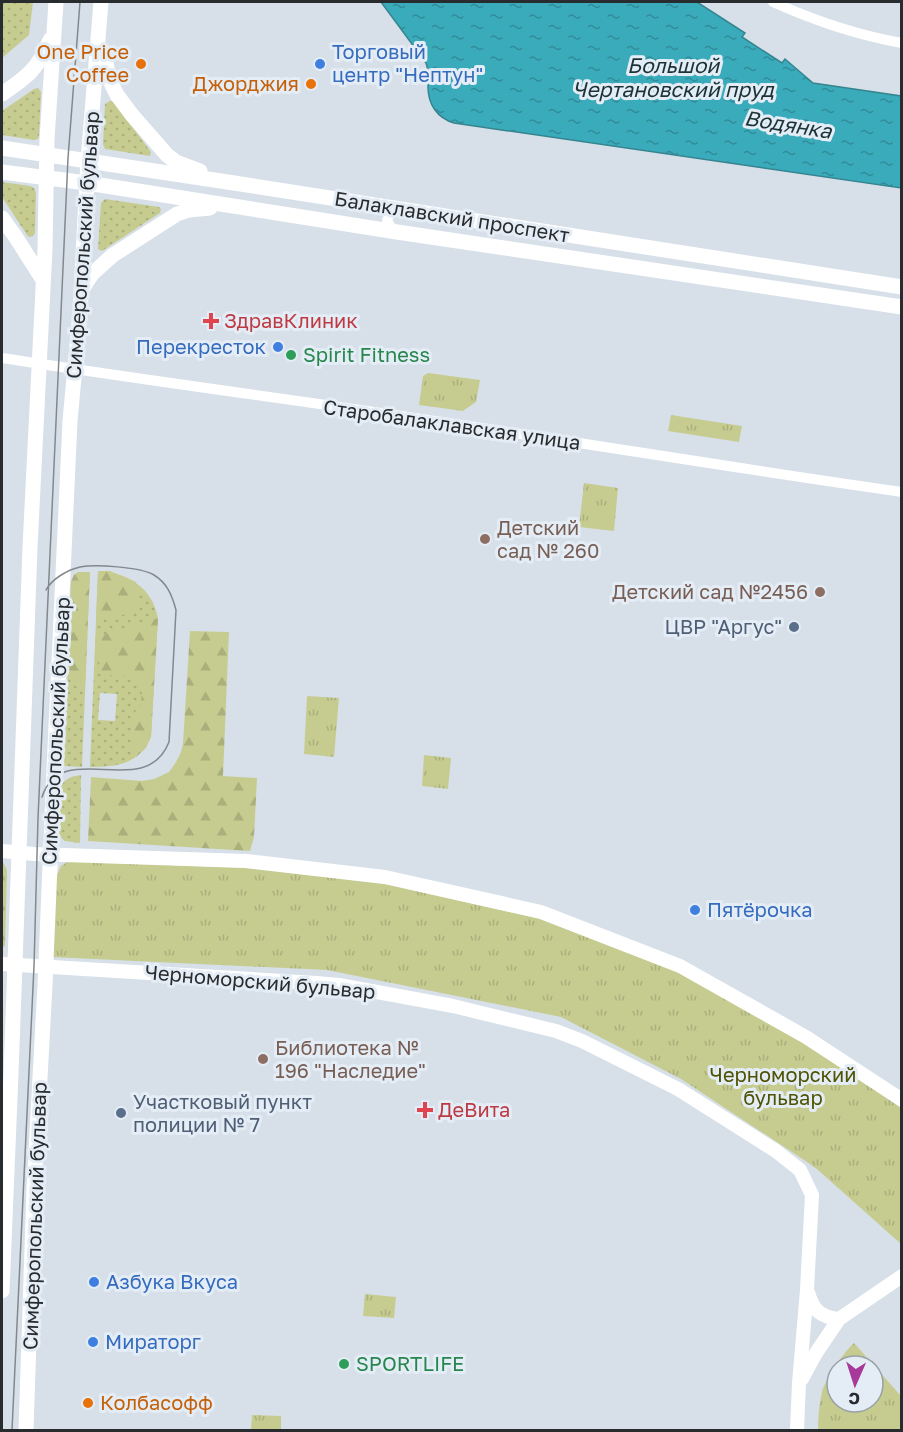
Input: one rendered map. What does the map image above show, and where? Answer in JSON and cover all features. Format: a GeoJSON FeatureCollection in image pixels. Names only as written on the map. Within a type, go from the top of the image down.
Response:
{"type":"FeatureCollection","features":[{"type":"Feature","properties":{"kind":"main road","name":"Симферопольский бульвар"},"geometry":{"type":"LineString","coordinates":[[2,1291],[8,964],[18,853],[47,155],[56,2]]}},
{"type":"Feature","properties":{"kind":"main road"},"geometry":{"type":"LineString","coordinates":[[101,2],[100,31],[110,81],[132,115],[176,162],[234,183]]}},
{"type":"Feature","properties":{"kind":"main road"},"geometry":{"type":"LineString","coordinates":[[2,94],[25,79],[34,69],[43,56],[54,28]]}},
{"type":"Feature","properties":{"kind":"main road","name":"Симферопольский бульвар"},"geometry":{"type":"LineString","coordinates":[[26,1431],[34,1189],[70,421],[81,292],[88,162],[100,31]]}},
{"type":"Feature","properties":{"kind":"main road","name":"Балаклавский проспект"},"geometry":{"type":"LineString","coordinates":[[2,148],[902,287]]}},
{"type":"Feature","properties":{"kind":"main road"},"geometry":{"type":"LineString","coordinates":[[47,155],[62,170],[87,183]]}},
{"type":"Feature","properties":{"kind":"main road"},"geometry":{"type":"LineString","coordinates":[[46,179],[68,166],[88,162]]}},
{"type":"Feature","properties":{"kind":"main road","name":"Балаклавский проспект"},"geometry":{"type":"LineString","coordinates":[[2,172],[902,307]]}},
{"type":"Feature","properties":{"kind":"main road"},"geometry":{"type":"LineString","coordinates":[[81,292],[92,273],[113,255],[177,214],[206,208],[250,209]]}},
{"type":"Feature","properties":{"kind":"main road"},"geometry":{"type":"LineString","coordinates":[[2,218],[43,280]]}},
{"type":"Feature","properties":{"kind":"street"},"geometry":{"type":"LineString","coordinates":[[773,2],[846,31],[902,43]]}},
{"type":"Feature","properties":{"kind":"street"},"geometry":{"type":"LineString","coordinates":[[397,209],[390,213],[387,219],[390,226],[397,232]]}},
{"type":"Feature","properties":{"kind":"street","name":"Старобалаклавская улица"},"geometry":{"type":"LineString","coordinates":[[2,358],[902,492]]}},
{"type":"Feature","properties":{"kind":"street"},"geometry":{"type":"LineString","coordinates":[[2,851],[246,861],[385,877],[541,912],[680,966],[806,1037],[902,1100]]}},
{"type":"Feature","properties":{"kind":"street","name":"Черноморский бульвар"},"geometry":{"type":"LineString","coordinates":[[8,964],[339,985],[453,1006],[556,1031],[582,1041],[678,1089],[777,1151],[800,1170],[812,1195],[797,1431]]}},
{"type":"Feature","properties":{"kind":"street"},"geometry":{"type":"LineString","coordinates":[[799,1383],[839,1319],[902,1276]]}},
{"type":"Feature","properties":{"kind":"street"},"geometry":{"type":"LineString","coordinates":[[807,1290],[811,1305],[828,1318],[839,1319]]}},
{"type":"Feature","properties":{"kind":"green space"},"geometry":{"type":"Polygon","coordinates":[[[3,2],[33,2],[29,35],[2,58],[2,18],[3,2]]]}},
{"type":"Feature","properties":{"kind":"green space"},"geometry":{"type":"Polygon","coordinates":[[[38,88],[41,92],[38,139],[2,135],[2,111],[38,88]]]}},
{"type":"Feature","properties":{"kind":"green space"},"geometry":{"type":"Polygon","coordinates":[[[113,101],[151,152],[150,156],[105,149],[103,144],[105,104],[113,101]]]}},
{"type":"Feature","properties":{"kind":"green space"},"geometry":{"type":"Polygon","coordinates":[[[2,182],[34,188],[36,193],[33,236],[27,235],[2,197],[2,182]]]}},
{"type":"Feature","properties":{"kind":"green space"},"geometry":{"type":"Polygon","coordinates":[[[105,199],[161,209],[160,213],[102,251],[98,249],[101,203],[105,199]]]}},
{"type":"Feature","properties":{"kind":"green space"},"geometry":{"type":"Polygon","coordinates":[[[428,373],[480,380],[476,402],[463,411],[419,405],[423,376],[428,373]]]}},
{"type":"Feature","properties":{"kind":"green space"},"geometry":{"type":"Polygon","coordinates":[[[671,415],[742,426],[739,442],[668,431],[671,415]]]}},
{"type":"Feature","properties":{"kind":"green space"},"geometry":{"type":"Polygon","coordinates":[[[584,483],[618,488],[614,531],[579,527],[584,483]]]}},
{"type":"Feature","properties":{"kind":"green space"},"geometry":{"type":"Polygon","coordinates":[[[98,571],[119,575],[137,584],[150,598],[158,618],[151,737],[140,753],[127,762],[90,767],[98,571]],[[100,693],[98,720],[115,721],[117,694],[100,693]]]}},
{"type":"Feature","properties":{"kind":"green space"},"geometry":{"type":"Polygon","coordinates":[[[98,571],[110,571],[136,582],[139,602],[120,616],[96,619],[98,571]]]}},
{"type":"Feature","properties":{"kind":"green space"},"geometry":{"type":"Polygon","coordinates":[[[78,572],[90,572],[82,767],[64,766],[71,582],[78,572]]]}},
{"type":"Feature","properties":{"kind":"green space"},"geometry":{"type":"Polygon","coordinates":[[[78,572],[90,572],[85,686],[68,672],[71,582],[78,572]]]}},
{"type":"Feature","properties":{"kind":"green space"},"geometry":{"type":"Polygon","coordinates":[[[158,618],[151,737],[146,748],[136,757],[133,727],[136,708],[141,704],[142,687],[132,676],[103,675],[95,637],[158,618]]]}},
{"type":"Feature","properties":{"kind":"green space"},"geometry":{"type":"Polygon","coordinates":[[[190,631],[229,632],[223,776],[257,778],[254,837],[250,851],[88,841],[91,777],[142,781],[154,779],[169,772],[181,752],[190,631]]]}},
{"type":"Feature","properties":{"kind":"green space"},"geometry":{"type":"Polygon","coordinates":[[[307,696],[339,698],[334,757],[304,754],[307,696]]]}},
{"type":"Feature","properties":{"kind":"green space"},"geometry":{"type":"Polygon","coordinates":[[[424,755],[451,758],[448,789],[422,786],[424,755]]]}},
{"type":"Feature","properties":{"kind":"green space"},"geometry":{"type":"Polygon","coordinates":[[[81,775],[80,843],[62,839],[59,834],[59,810],[60,789],[63,783],[81,775]]]}},
{"type":"Feature","properties":{"kind":"green space"},"geometry":{"type":"Polygon","coordinates":[[[2,860],[7,870],[5,945],[2,949],[2,860]]]}},
{"type":"Feature","properties":{"kind":"green space","name":"Черноморский бульвар"},"geometry":{"type":"Polygon","coordinates":[[[69,861],[245,868],[385,884],[541,919],[678,972],[805,1041],[901,1108],[901,1244],[807,1162],[681,1079],[561,1017],[327,970],[52,957],[56,877],[61,866],[69,861]]]}},
{"type":"Feature","properties":{"kind":"green space"},"geometry":{"type":"Polygon","coordinates":[[[365,1294],[396,1297],[394,1318],[363,1316],[365,1294]]]}},
{"type":"Feature","properties":{"kind":"green space"},"geometry":{"type":"Polygon","coordinates":[[[854,1343],[864,1354],[844,1354],[854,1343]]]}},
{"type":"Feature","properties":{"kind":"green space"},"geometry":{"type":"Polygon","coordinates":[[[885,1378],[901,1396],[901,1430],[818,1430],[819,1406],[825,1384],[825,1414],[885,1414],[885,1378]]]}},
{"type":"Feature","properties":{"kind":"green space"},"geometry":{"type":"Polygon","coordinates":[[[252,1415],[281,1416],[281,1430],[251,1430],[252,1415]]]}},
{"type":"Feature","properties":{"kind":"water","name":"Большой Чертановский пруд"},"geometry":{"type":"Polygon","coordinates":[[[381,2],[697,2],[745,33],[742,37],[782,63],[785,59],[813,83],[901,96],[901,188],[448,121],[438,114],[432,105],[428,93],[426,63],[381,2]]]}},
{"type":"Feature","properties":{"kind":"tram line"},"geometry":{"type":"LineString","coordinates":[[12,1430],[68,158],[80,2]]}},
{"type":"Feature","properties":{"kind":"tram line"},"geometry":{"type":"LineString","coordinates":[[42,797],[52,780],[67,771],[142,768],[157,759],[169,742],[176,610],[173,599],[159,578],[148,572],[129,568],[80,567],[60,576],[46,590]]}},
{"type":"Feature","properties":{"kind":"place","name":"One Price Coffee"},"geometry":{"type":"Point","coordinates":[141,64]}},
{"type":"Feature","properties":{"kind":"place","name":"Торговый центр \"Нептун\""},"geometry":{"type":"Point","coordinates":[320,64]}},
{"type":"Feature","properties":{"kind":"place","name":"Джорджия"},"geometry":{"type":"Point","coordinates":[311,84]}},
{"type":"Feature","properties":{"kind":"place","name":"ЗдравКлиник"},"geometry":{"type":"Point","coordinates":[211,321]}},
{"type":"Feature","properties":{"kind":"place","name":"Перекресток"},"geometry":{"type":"Point","coordinates":[278,347]}},
{"type":"Feature","properties":{"kind":"place","name":"Spirit Fitness"},"geometry":{"type":"Point","coordinates":[291,355]}},
{"type":"Feature","properties":{"kind":"place","name":"Детский сад № 260"},"geometry":{"type":"Point","coordinates":[485,539]}},
{"type":"Feature","properties":{"kind":"place","name":"Детский сад №2456"},"geometry":{"type":"Point","coordinates":[820,592]}},
{"type":"Feature","properties":{"kind":"place","name":"ЦВР \"Аргус\""},"geometry":{"type":"Point","coordinates":[794,627]}},
{"type":"Feature","properties":{"kind":"place","name":"Пятёрочка"},"geometry":{"type":"Point","coordinates":[695,910]}},
{"type":"Feature","properties":{"kind":"place","name":"Библиотека № 196 \"Наследие\""},"geometry":{"type":"Point","coordinates":[263,1059]}},
{"type":"Feature","properties":{"kind":"place","name":"ДеВита"},"geometry":{"type":"Point","coordinates":[425,1110]}},
{"type":"Feature","properties":{"kind":"place","name":"Участковый пункт полиции № 7"},"geometry":{"type":"Point","coordinates":[121,1113]}},
{"type":"Feature","properties":{"kind":"place","name":"Азбука Вкуса"},"geometry":{"type":"Point","coordinates":[94,1282]}},
{"type":"Feature","properties":{"kind":"place","name":"Мираторг"},"geometry":{"type":"Point","coordinates":[93,1342]}},
{"type":"Feature","properties":{"kind":"place","name":"SPORTLIFE"},"geometry":{"type":"Point","coordinates":[344,1364]}},
{"type":"Feature","properties":{"kind":"place","name":"Колбасофф"},"geometry":{"type":"Point","coordinates":[88,1403]}},
{"type":"Feature","properties":{"kind":"water label","name":"Водянка"},"geometry":{"type":"Point","coordinates":[788,125]}}]}
